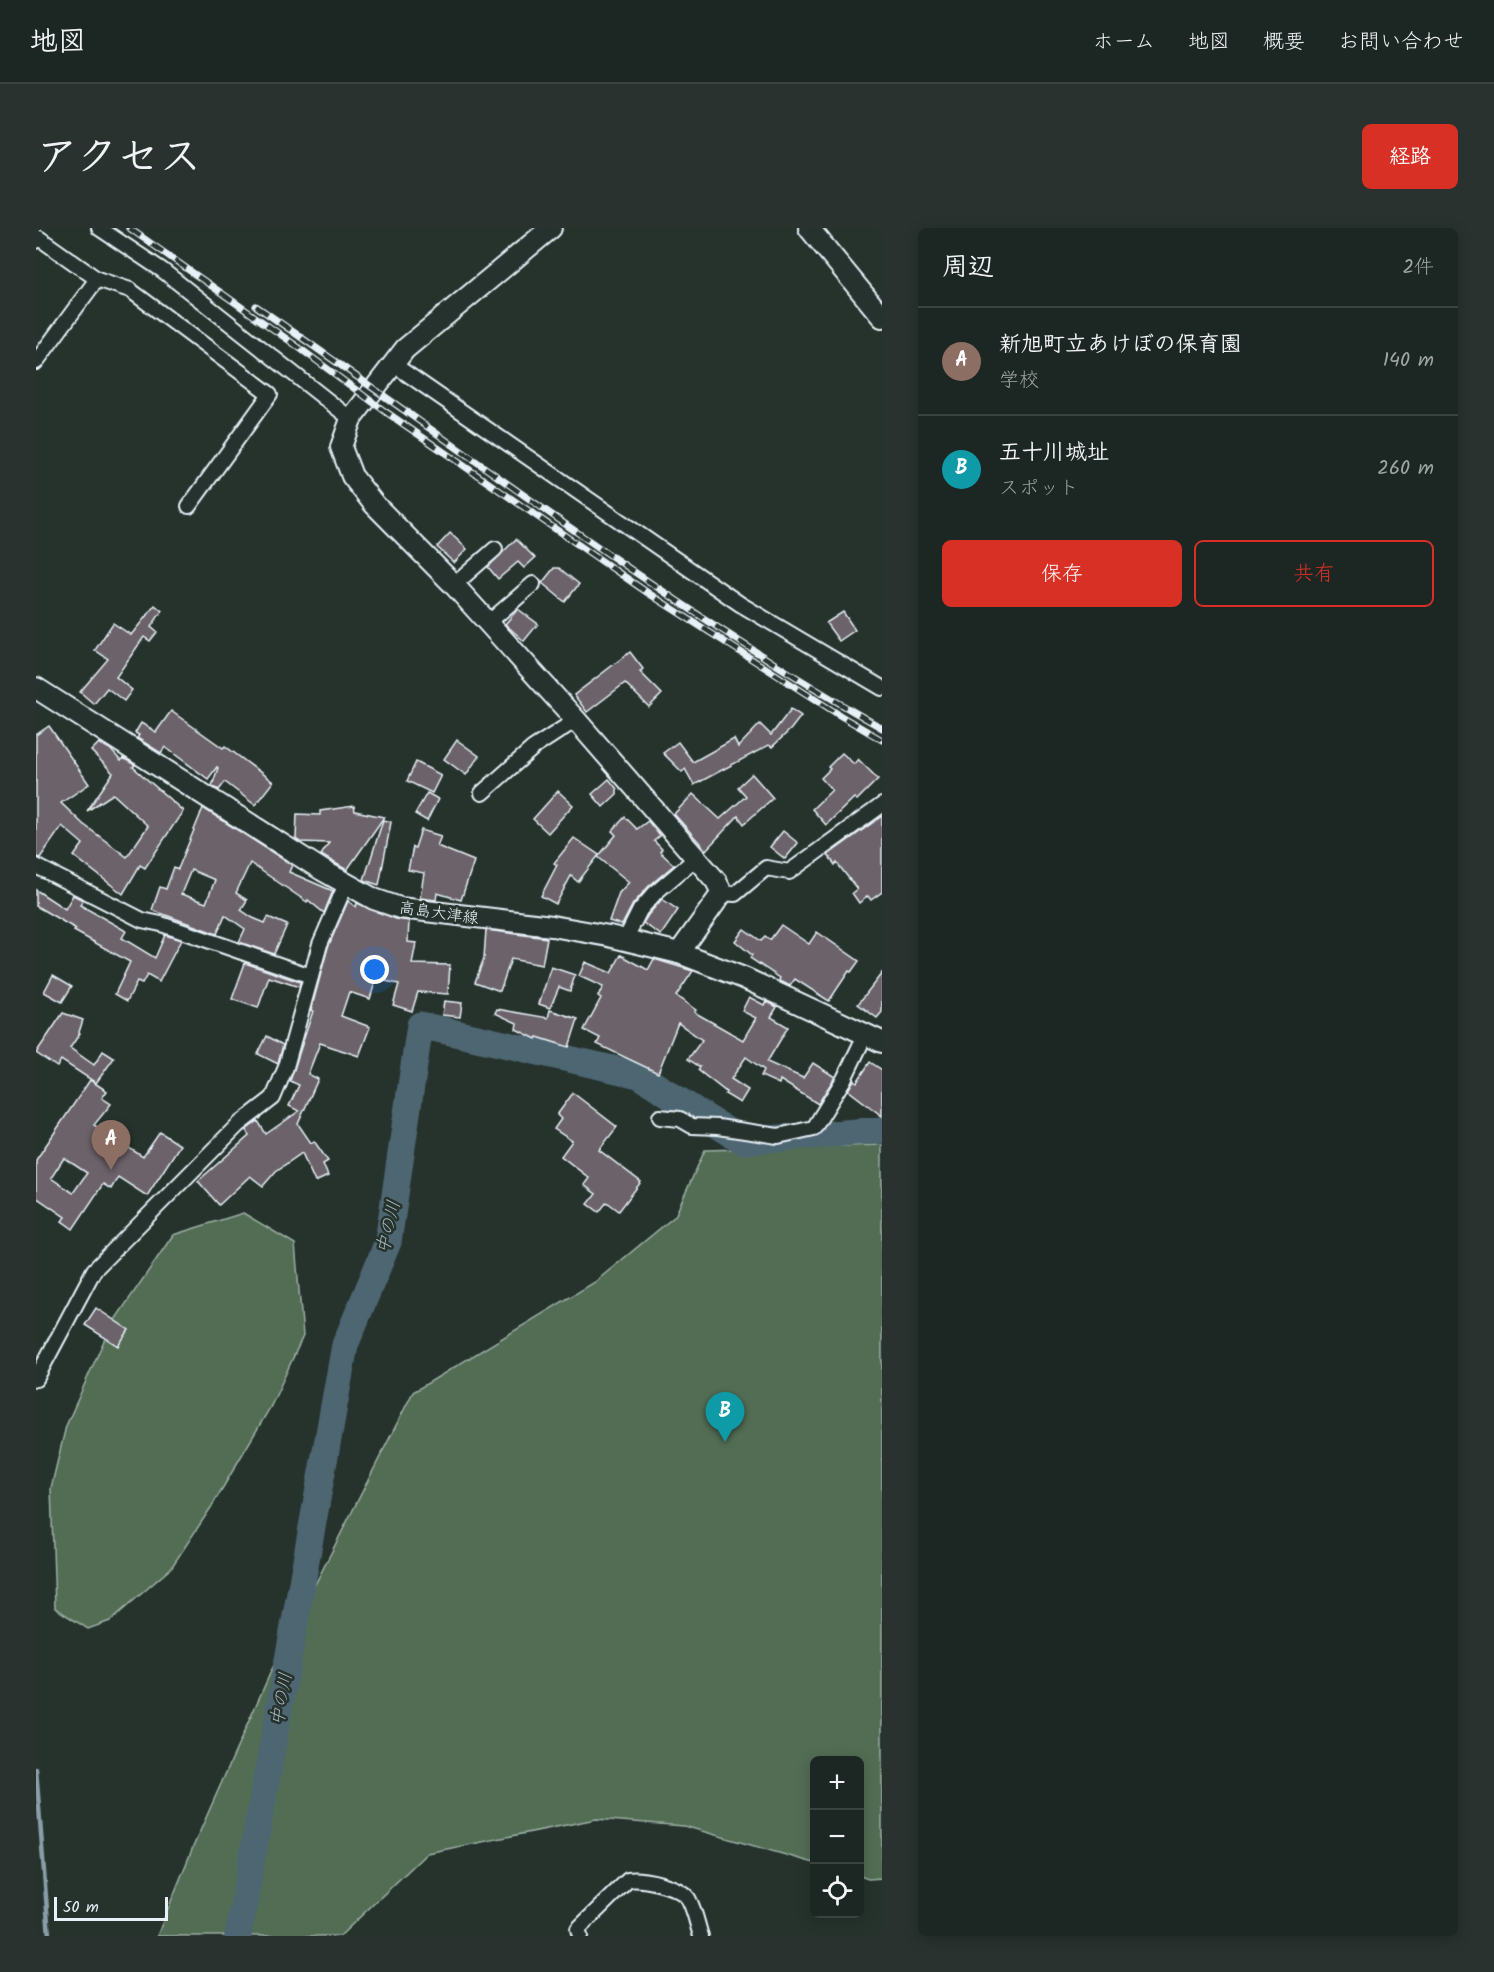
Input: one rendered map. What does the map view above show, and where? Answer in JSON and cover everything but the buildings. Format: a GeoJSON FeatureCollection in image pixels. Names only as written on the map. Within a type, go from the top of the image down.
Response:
{"type":"FeatureCollection","features":[{"type":"Feature","properties":{"kind":"street"},"geometry":{"type":"LineString","coordinates":[[99,228],[162,270],[351,419]]}},
{"type":"Feature","properties":{"kind":"street"},"geometry":{"type":"LineString","coordinates":[[551,228],[405,349],[351,419],[341,447],[352,476],[374,504],[454,585],[576,720],[716,881],[722,893]]}},
{"type":"Feature","properties":{"kind":"street"},"geometry":{"type":"LineString","coordinates":[[809,228],[882,317]]}},
{"type":"Feature","properties":{"kind":"street"},"geometry":{"type":"LineString","coordinates":[[40,235],[97,279],[130,290],[270,394],[189,506]]}},
{"type":"Feature","properties":{"kind":"street"},"geometry":{"type":"LineString","coordinates":[[36,362],[97,279]]}},
{"type":"Feature","properties":{"kind":"street"},"geometry":{"type":"LineString","coordinates":[[393,364],[740,604],[882,688]]}},
{"type":"Feature","properties":{"kind":"street"},"geometry":{"type":"LineString","coordinates":[[454,585],[495,549]]}},
{"type":"Feature","properties":{"kind":"street"},"geometry":{"type":"LineString","coordinates":[[488,623],[533,584]]}},
{"type":"Feature","properties":{"kind":"street","name":"高島大津線"},"geometry":{"type":"LineString","coordinates":[[36,688],[346,884],[374,899],[400,908],[552,926],[680,953],[744,978],[874,1038]]}},
{"type":"Feature","properties":{"kind":"street"},"geometry":{"type":"LineString","coordinates":[[482,793],[533,748],[576,720]]}},
{"type":"Feature","properties":{"kind":"street"},"geometry":{"type":"LineString","coordinates":[[722,893],[735,894],[766,868],[789,872],[882,805]]}},
{"type":"Feature","properties":{"kind":"street"},"geometry":{"type":"LineString","coordinates":[[625,940],[640,910],[655,893],[696,858]]}},
{"type":"Feature","properties":{"kind":"street"},"geometry":{"type":"LineString","coordinates":[[36,866],[142,920],[160,924],[311,976]]}},
{"type":"Feature","properties":{"kind":"street"},"geometry":{"type":"LineString","coordinates":[[36,1378],[94,1270],[238,1125],[273,1098],[286,1067],[320,944],[346,884]]}},
{"type":"Feature","properties":{"kind":"street"},"geometry":{"type":"LineString","coordinates":[[680,953],[722,893]]}},
{"type":"Feature","properties":{"kind":"street"},"geometry":{"type":"LineString","coordinates":[[660,1117],[680,1119],[692,1126],[718,1127],[778,1136],[814,1128],[844,1079],[874,1038]]}},
{"type":"Feature","properties":{"kind":"street"},"geometry":{"type":"LineString","coordinates":[[580,1936],[578,1929],[628,1880],[638,1879],[676,1889],[688,1898],[700,1936]]}},
{"type":"Feature","properties":{"kind":"green space"},"geometry":{"type":"Polygon","coordinates":[[[882,1145],[882,1878],[864,1878],[864,1756],[810,1756],[810,1862],[684,1826],[596,1819],[427,1853],[340,1936],[157,1936],[193,1847],[272,1669],[413,1392],[595,1282],[675,1216],[705,1150],[882,1145]]]}},
{"type":"Feature","properties":{"kind":"green space"},"geometry":{"type":"Polygon","coordinates":[[[243,1213],[295,1244],[303,1336],[271,1406],[212,1506],[171,1568],[110,1621],[88,1629],[55,1608],[51,1488],[66,1426],[110,1327],[173,1235],[243,1213]]]}},
{"type":"Feature","properties":{"kind":"waterway","name":"中の川"},"geometry":{"type":"LineString","coordinates":[[238,1936],[345,1345],[388,1242],[420,1025],[639,1075],[743,1141],[882,1130]]}},
{"type":"Feature","properties":{"kind":"waterway"},"geometry":{"type":"LineString","coordinates":[[36,1769],[49,1936]]}},
{"type":"Feature","properties":{"kind":"railway"},"geometry":{"type":"LineString","coordinates":[[129,228],[386,412],[648,593],[882,740]]}},
{"type":"Feature","properties":{"kind":"railway"},"geometry":{"type":"LineString","coordinates":[[256,306],[642,577],[801,680],[882,728]]}},
{"type":"Feature","properties":{"kind":"place","name":"新旭町立あけぼの保育園"},"geometry":{"type":"Point","coordinates":[111,1170]}},
{"type":"Feature","properties":{"kind":"place","name":"五十川城址"},"geometry":{"type":"Point","coordinates":[725,1442]}}]}
